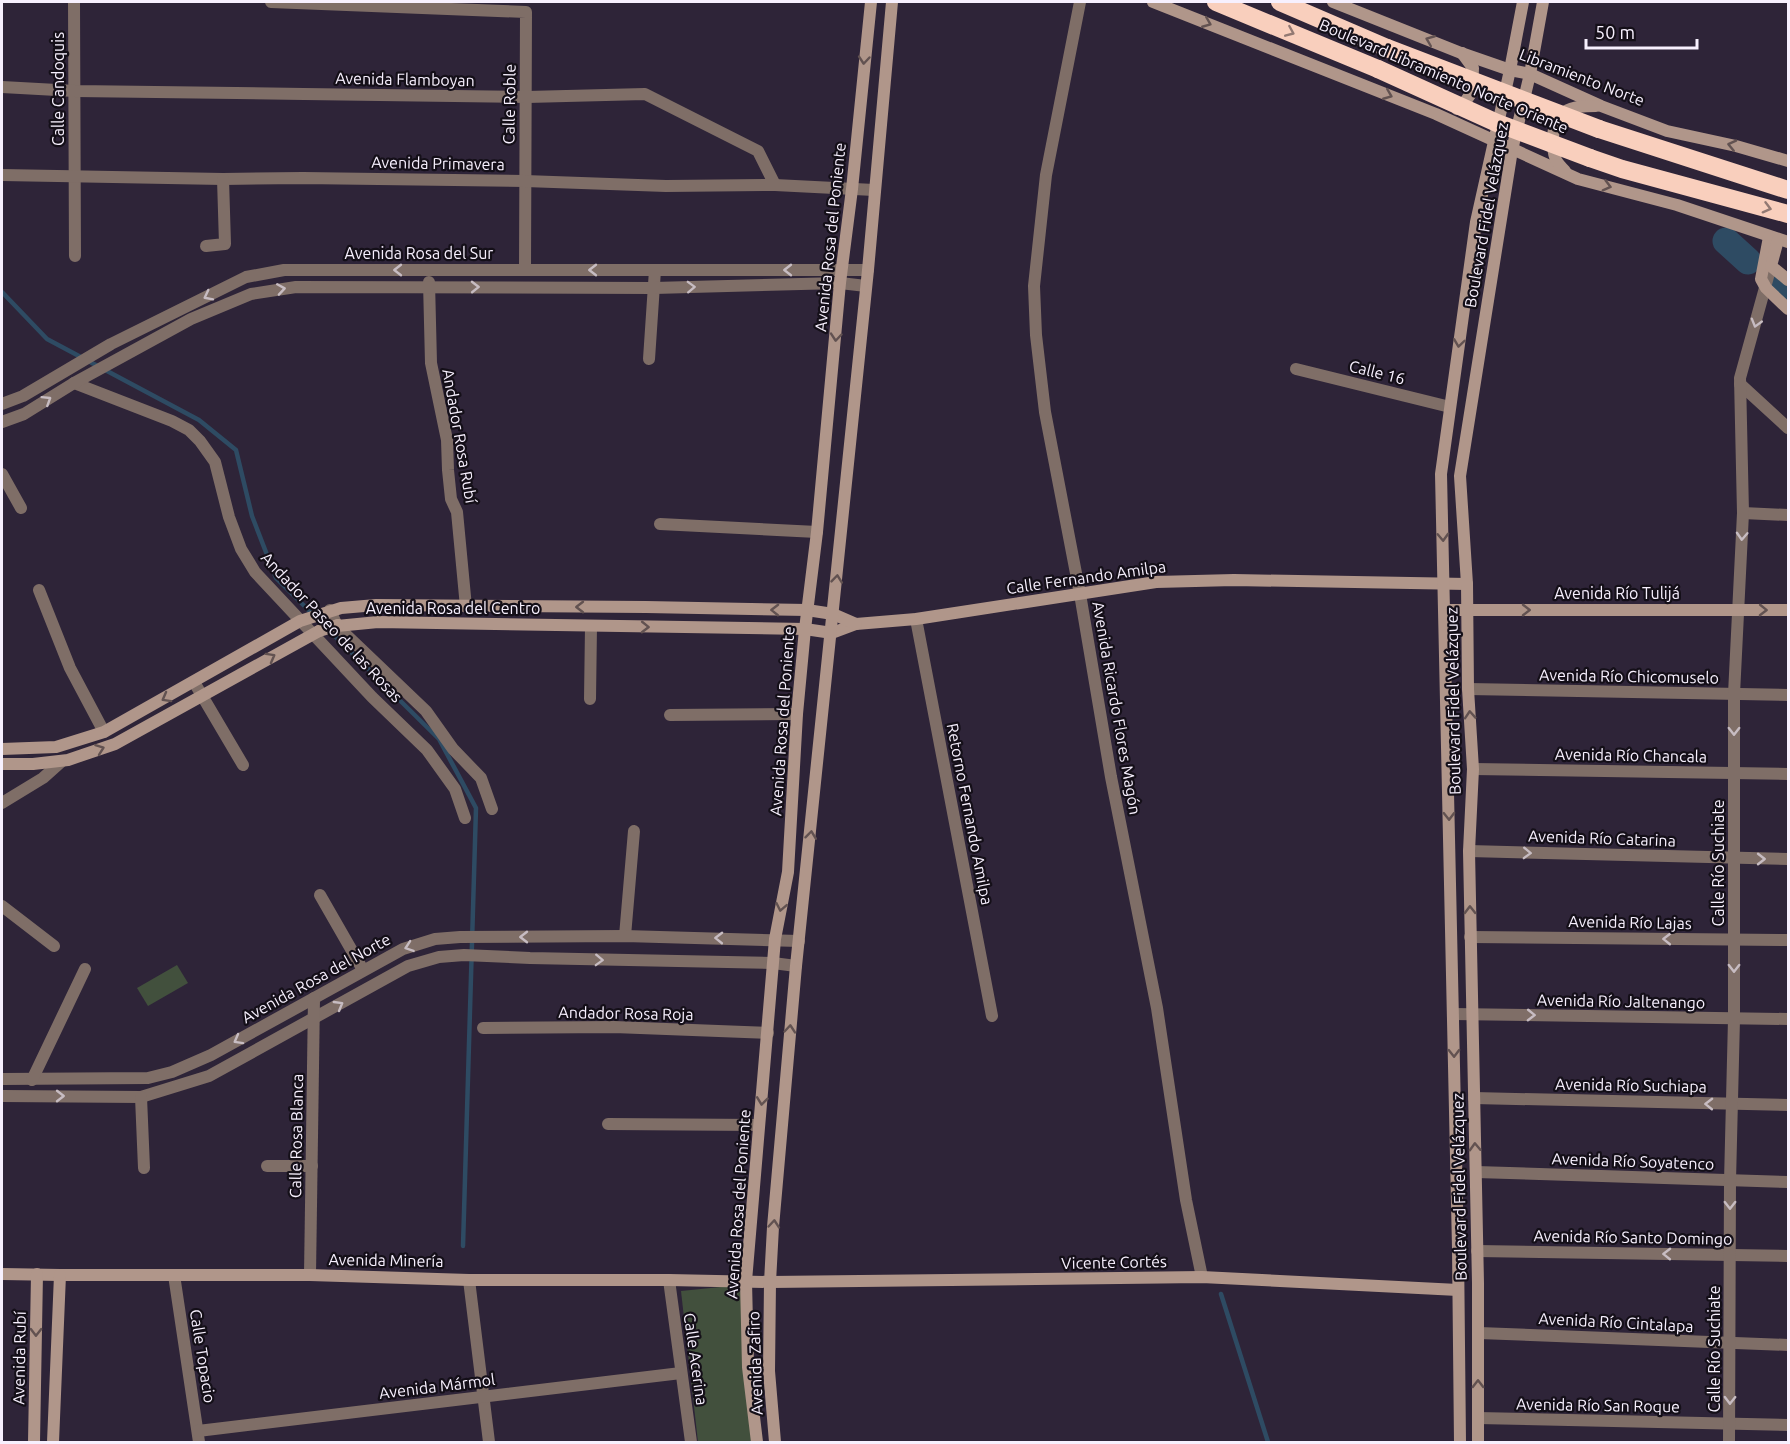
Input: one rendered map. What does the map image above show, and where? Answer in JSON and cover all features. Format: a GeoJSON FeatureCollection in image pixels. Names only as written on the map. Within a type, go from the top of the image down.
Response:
{"type":"FeatureCollection","features":[{"type":"Feature","properties":{"kind":"highway","name":"Boulevard Libramiento Norte Oriente"},"geometry":{"type":"LineString","coordinates":[[1216,2],[1378,69],[1497,123],[1590,158],[1788,214]]}},
{"type":"Feature","properties":{"kind":"highway","name":"Boulevard Libramiento Norte Oriente"},"geometry":{"type":"LineString","coordinates":[[1280,2],[1387,48],[1599,129],[1788,190]]}},
{"type":"Feature","properties":{"kind":"street","name":"Calle Candoquis"},"geometry":{"type":"LineString","coordinates":[[74,2],[75,256]]}},
{"type":"Feature","properties":{"kind":"street","name":"Calle Roble"},"geometry":{"type":"LineString","coordinates":[[271,2],[526,12],[525,270]]}},
{"type":"Feature","properties":{"kind":"street","name":"Avenida Rosa del Poniente"},"geometry":{"type":"LineString","coordinates":[[757,1443],[748,1367],[746,1281],[775,939],[788,872],[797,714],[805,629],[871,2]]}},
{"type":"Feature","properties":{"kind":"street"},"geometry":{"type":"LineString","coordinates":[[770,1282],[796,966],[813,814],[819,729],[832,633],[892,2]]}},
{"type":"Feature","properties":{"kind":"street","name":"Avenida Ricardo Flores Magón"},"geometry":{"type":"LineString","coordinates":[[1080,2],[1046,175],[1034,286],[1036,335],[1046,412],[1111,777],[1157,1008],[1186,1200],[1202,1277]]}},
{"type":"Feature","properties":{"kind":"street"},"geometry":{"type":"LineString","coordinates":[[1153,2],[1436,114],[1578,179],[1677,205],[1778,240],[1771,266],[1788,280]]}},
{"type":"Feature","properties":{"kind":"street","name":"Libramiento Norte"},"geometry":{"type":"LineString","coordinates":[[1333,2],[1461,53],[1510,70],[1530,74],[1601,106],[1667,131],[1736,146],[1788,161]]}},
{"type":"Feature","properties":{"kind":"street","name":"Boulevard Fidel Velázquez"},"geometry":{"type":"LineString","coordinates":[[1460,1443],[1441,474],[1476,222],[1510,70],[1522,2]]}},
{"type":"Feature","properties":{"kind":"street","name":"Boulevard Fidel Velázquez"},"geometry":{"type":"LineString","coordinates":[[1478,1443],[1479,1333],[1469,851],[1473,769],[1468,689],[1467,584],[1460,476],[1512,150],[1530,74],[1543,2]]}},
{"type":"Feature","properties":{"kind":"street"},"geometry":{"type":"LineString","coordinates":[[1436,114],[1460,109],[1473,92],[1473,68],[1461,53]]}},
{"type":"Feature","properties":{"kind":"street","name":"Avenida Flamboyan"},"geometry":{"type":"LineString","coordinates":[[2,87],[75,91],[527,97],[645,94],[758,151],[775,185]]}},
{"type":"Feature","properties":{"kind":"street"},"geometry":{"type":"LineString","coordinates":[[1578,179],[1564,170],[1556,161],[1553,144],[1555,126],[1562,113],[1575,107],[1601,106]]}},
{"type":"Feature","properties":{"kind":"street","name":"Avenida Primavera"},"geometry":{"type":"LineString","coordinates":[[2,175],[525,181],[666,186],[775,185],[874,190]]}},
{"type":"Feature","properties":{"kind":"street"},"geometry":{"type":"LineString","coordinates":[[206,246],[225,244],[223,179]]}},
{"type":"Feature","properties":{"kind":"street","name":"Calle Río Suchiate"},"geometry":{"type":"LineString","coordinates":[[1766,288],[1761,279],[1778,240]]}},
{"type":"Feature","properties":{"kind":"street","name":"Calle Río Suchiate"},"geometry":{"type":"LineString","coordinates":[[1729,1443],[1730,1181],[1734,1019],[1734,694],[1743,513],[1740,378],[1771,266]]}},
{"type":"Feature","properties":{"kind":"street","name":"Avenida Rosa del Sur"},"geometry":{"type":"LineString","coordinates":[[2,404],[23,396],[102,350],[246,277],[284,270],[655,270],[841,276],[866,286]]}},
{"type":"Feature","properties":{"kind":"street","name":"Andador Rosa Rubí"},"geometry":{"type":"LineString","coordinates":[[429,270],[431,363],[447,440],[451,499],[457,512],[466,607]]}},
{"type":"Feature","properties":{"kind":"street"},"geometry":{"type":"LineString","coordinates":[[649,359],[655,270]]}},
{"type":"Feature","properties":{"kind":"street","name":"Avenida Rosa del Sur"},"geometry":{"type":"LineString","coordinates":[[2,422],[24,414],[74,382],[191,319],[251,294],[296,287],[654,288],[841,276],[868,270]]}},
{"type":"Feature","properties":{"kind":"street"},"geometry":{"type":"LineString","coordinates":[[1766,288],[1788,309]]}},
{"type":"Feature","properties":{"kind":"street","name":"Calle 16"},"geometry":{"type":"LineString","coordinates":[[1296,369],[1450,407]]}},
{"type":"Feature","properties":{"kind":"street","name":"Andador Paseo de las Rosas"},"geometry":{"type":"LineString","coordinates":[[74,382],[172,422],[189,430],[200,441],[215,462],[230,517],[245,557],[255,573],[316,632],[427,750],[455,789],[465,818]]}},
{"type":"Feature","properties":{"kind":"street"},"geometry":{"type":"LineString","coordinates":[[1740,384],[1788,428]]}},
{"type":"Feature","properties":{"kind":"street"},"geometry":{"type":"LineString","coordinates":[[2,474],[21,508]]}},
{"type":"Feature","properties":{"kind":"street"},"geometry":{"type":"LineString","coordinates":[[1743,513],[1788,515]]}},
{"type":"Feature","properties":{"kind":"street"},"geometry":{"type":"LineString","coordinates":[[660,524],[817,532]]}},
{"type":"Feature","properties":{"kind":"street","name":"Calle Fernando Amilpa"},"geometry":{"type":"LineString","coordinates":[[832,633],[856,624],[916,620],[1156,582],[1234,579],[1467,584]]}},
{"type":"Feature","properties":{"kind":"street"},"geometry":{"type":"LineString","coordinates":[[39,590],[70,668],[104,732]]}},
{"type":"Feature","properties":{"kind":"street","name":"Avenida Rosa del Centro"},"geometry":{"type":"LineString","coordinates":[[2,749],[56,747],[104,732],[304,620],[341,608],[376,605],[646,607],[807,610],[833,614]]}},
{"type":"Feature","properties":{"kind":"street","name":"Avenida Río Tulijá"},"geometry":{"type":"LineString","coordinates":[[1445,610],[1788,610]]}},
{"type":"Feature","properties":{"kind":"street","name":"Andador Paseo de las Rosas"},"geometry":{"type":"LineString","coordinates":[[327,611],[338,625],[426,711],[453,749],[481,778],[492,809]]}},
{"type":"Feature","properties":{"kind":"street","name":"Calle Fernando Amilpa"},"geometry":{"type":"LineString","coordinates":[[833,614],[856,624]]}},
{"type":"Feature","properties":{"kind":"street","name":"Retorno Fernando Amilpa"},"geometry":{"type":"LineString","coordinates":[[916,620],[992,1016]]}},
{"type":"Feature","properties":{"kind":"street","name":"Avenida Rosa del Centro"},"geometry":{"type":"LineString","coordinates":[[2,764],[62,761],[115,744],[316,632],[338,625],[378,622],[805,629],[832,633]]}},
{"type":"Feature","properties":{"kind":"street"},"geometry":{"type":"LineString","coordinates":[[590,699],[591,626]]}},
{"type":"Feature","properties":{"kind":"street"},"geometry":{"type":"LineString","coordinates":[[194,682],[243,765]]}},
{"type":"Feature","properties":{"kind":"street","name":"Avenida Río Chicomuselo"},"geometry":{"type":"LineString","coordinates":[[1468,689],[1788,695]]}},
{"type":"Feature","properties":{"kind":"street"},"geometry":{"type":"LineString","coordinates":[[670,715],[797,714]]}},
{"type":"Feature","properties":{"kind":"street"},"geometry":{"type":"LineString","coordinates":[[2,802],[43,778],[62,761]]}},
{"type":"Feature","properties":{"kind":"street","name":"Avenida Río Chancala"},"geometry":{"type":"LineString","coordinates":[[1473,769],[1788,774]]}},
{"type":"Feature","properties":{"kind":"street"},"geometry":{"type":"LineString","coordinates":[[625,936],[634,831]]}},
{"type":"Feature","properties":{"kind":"street","name":"Avenida Río Catarina"},"geometry":{"type":"LineString","coordinates":[[1469,851],[1788,859]]}},
{"type":"Feature","properties":{"kind":"street"},"geometry":{"type":"LineString","coordinates":[[320,895],[363,970]]}},
{"type":"Feature","properties":{"kind":"street"},"geometry":{"type":"LineString","coordinates":[[2,906],[54,946]]}},
{"type":"Feature","properties":{"kind":"street","name":"Avenida Rosa del Norte"},"geometry":{"type":"LineString","coordinates":[[2,1079],[148,1078],[172,1072],[211,1055],[403,949],[435,939],[625,936],[799,940]]}},
{"type":"Feature","properties":{"kind":"street","name":"Avenida Río Lajas"},"geometry":{"type":"LineString","coordinates":[[1470,937],[1788,940]]}},
{"type":"Feature","properties":{"kind":"street","name":"Avenida Rosa del Norte"},"geometry":{"type":"LineString","coordinates":[[2,1096],[141,1097],[209,1076],[408,966],[439,957],[471,955],[773,963],[796,966]]}},
{"type":"Feature","properties":{"kind":"street"},"geometry":{"type":"LineString","coordinates":[[32,1080],[85,969]]}},
{"type":"Feature","properties":{"kind":"street","name":"Calle Rosa Blanca"},"geometry":{"type":"LineString","coordinates":[[309,1275],[314,998]]}},
{"type":"Feature","properties":{"kind":"street","name":"Avenida Río Jaltenango"},"geometry":{"type":"LineString","coordinates":[[1453,1014],[1788,1019]]}},
{"type":"Feature","properties":{"kind":"street","name":"Andador Rosa Roja"},"geometry":{"type":"LineString","coordinates":[[483,1028],[614,1028],[768,1033]]}},
{"type":"Feature","properties":{"kind":"street"},"geometry":{"type":"LineString","coordinates":[[141,1097],[144,1168]]}},
{"type":"Feature","properties":{"kind":"street","name":"Avenida Río Suchiapa"},"geometry":{"type":"LineString","coordinates":[[1474,1098],[1788,1105]]}},
{"type":"Feature","properties":{"kind":"street"},"geometry":{"type":"LineString","coordinates":[[608,1124],[759,1125]]}},
{"type":"Feature","properties":{"kind":"street"},"geometry":{"type":"LineString","coordinates":[[267,1166],[312,1166]]}},
{"type":"Feature","properties":{"kind":"street","name":"Avenida Río Soyatenco"},"geometry":{"type":"LineString","coordinates":[[1476,1172],[1788,1182]]}},
{"type":"Feature","properties":{"kind":"street","name":"Avenida Río Santo Domingo"},"geometry":{"type":"LineString","coordinates":[[1477,1251],[1788,1256]]}},
{"type":"Feature","properties":{"kind":"street","name":"Avenida Minería"},"geometry":{"type":"LineString","coordinates":[[2,1274],[309,1275],[469,1280],[770,1282]]}},
{"type":"Feature","properties":{"kind":"street","name":"Avenida Rubí"},"geometry":{"type":"LineString","coordinates":[[34,1443],[37,1274]]}},
{"type":"Feature","properties":{"kind":"street"},"geometry":{"type":"LineString","coordinates":[[53,1443],[60,1275]]}},
{"type":"Feature","properties":{"kind":"street","name":"Calle Topacio"},"geometry":{"type":"LineString","coordinates":[[174,1275],[199,1437]]}},
{"type":"Feature","properties":{"kind":"street","name":"Vicente Cortés"},"geometry":{"type":"LineString","coordinates":[[770,1282],[1202,1277],[1458,1290]]}},
{"type":"Feature","properties":{"kind":"street"},"geometry":{"type":"LineString","coordinates":[[469,1280],[489,1443]]}},
{"type":"Feature","properties":{"kind":"street","name":"Calle Acerina"},"geometry":{"type":"LineString","coordinates":[[669,1280],[691,1443]]}},
{"type":"Feature","properties":{"kind":"street","name":"Avenida Zafiro"},"geometry":{"type":"LineString","coordinates":[[770,1282],[769,1371],[775,1443]]}},
{"type":"Feature","properties":{"kind":"street","name":"Avenida Río Cintalapa"},"geometry":{"type":"LineString","coordinates":[[1479,1333],[1788,1345]]}},
{"type":"Feature","properties":{"kind":"street","name":"Avenida Mármol"},"geometry":{"type":"LineString","coordinates":[[199,1437],[483,1397],[681,1373]]}},
{"type":"Feature","properties":{"kind":"street","name":"Avenida Río San Roque"},"geometry":{"type":"LineString","coordinates":[[1478,1418],[1788,1425]]}},
{"type":"Feature","properties":{"kind":"green space"},"geometry":{"type":"Polygon","coordinates":[[[177,965],[188,983],[148,1006],[137,988],[177,965]]]}},
{"type":"Feature","properties":{"kind":"green space"},"geometry":{"type":"Polygon","coordinates":[[[740,1285],[757,1442],[698,1442],[681,1291],[740,1285]]]}},
{"type":"Feature","properties":{"kind":"waterway"},"geometry":{"type":"LineString","coordinates":[[1726,241],[1748,261]]}},
{"type":"Feature","properties":{"kind":"waterway"},"geometry":{"type":"LineString","coordinates":[[1771,282],[1788,297]]}},
{"type":"Feature","properties":{"kind":"waterway"},"geometry":{"type":"LineString","coordinates":[[2,292],[47,339],[199,420],[236,450],[252,516],[276,578],[439,739],[476,808],[463,1246]]}},
{"type":"Feature","properties":{"kind":"waterway"},"geometry":{"type":"LineString","coordinates":[[1221,1294],[1268,1442]]}}]}
